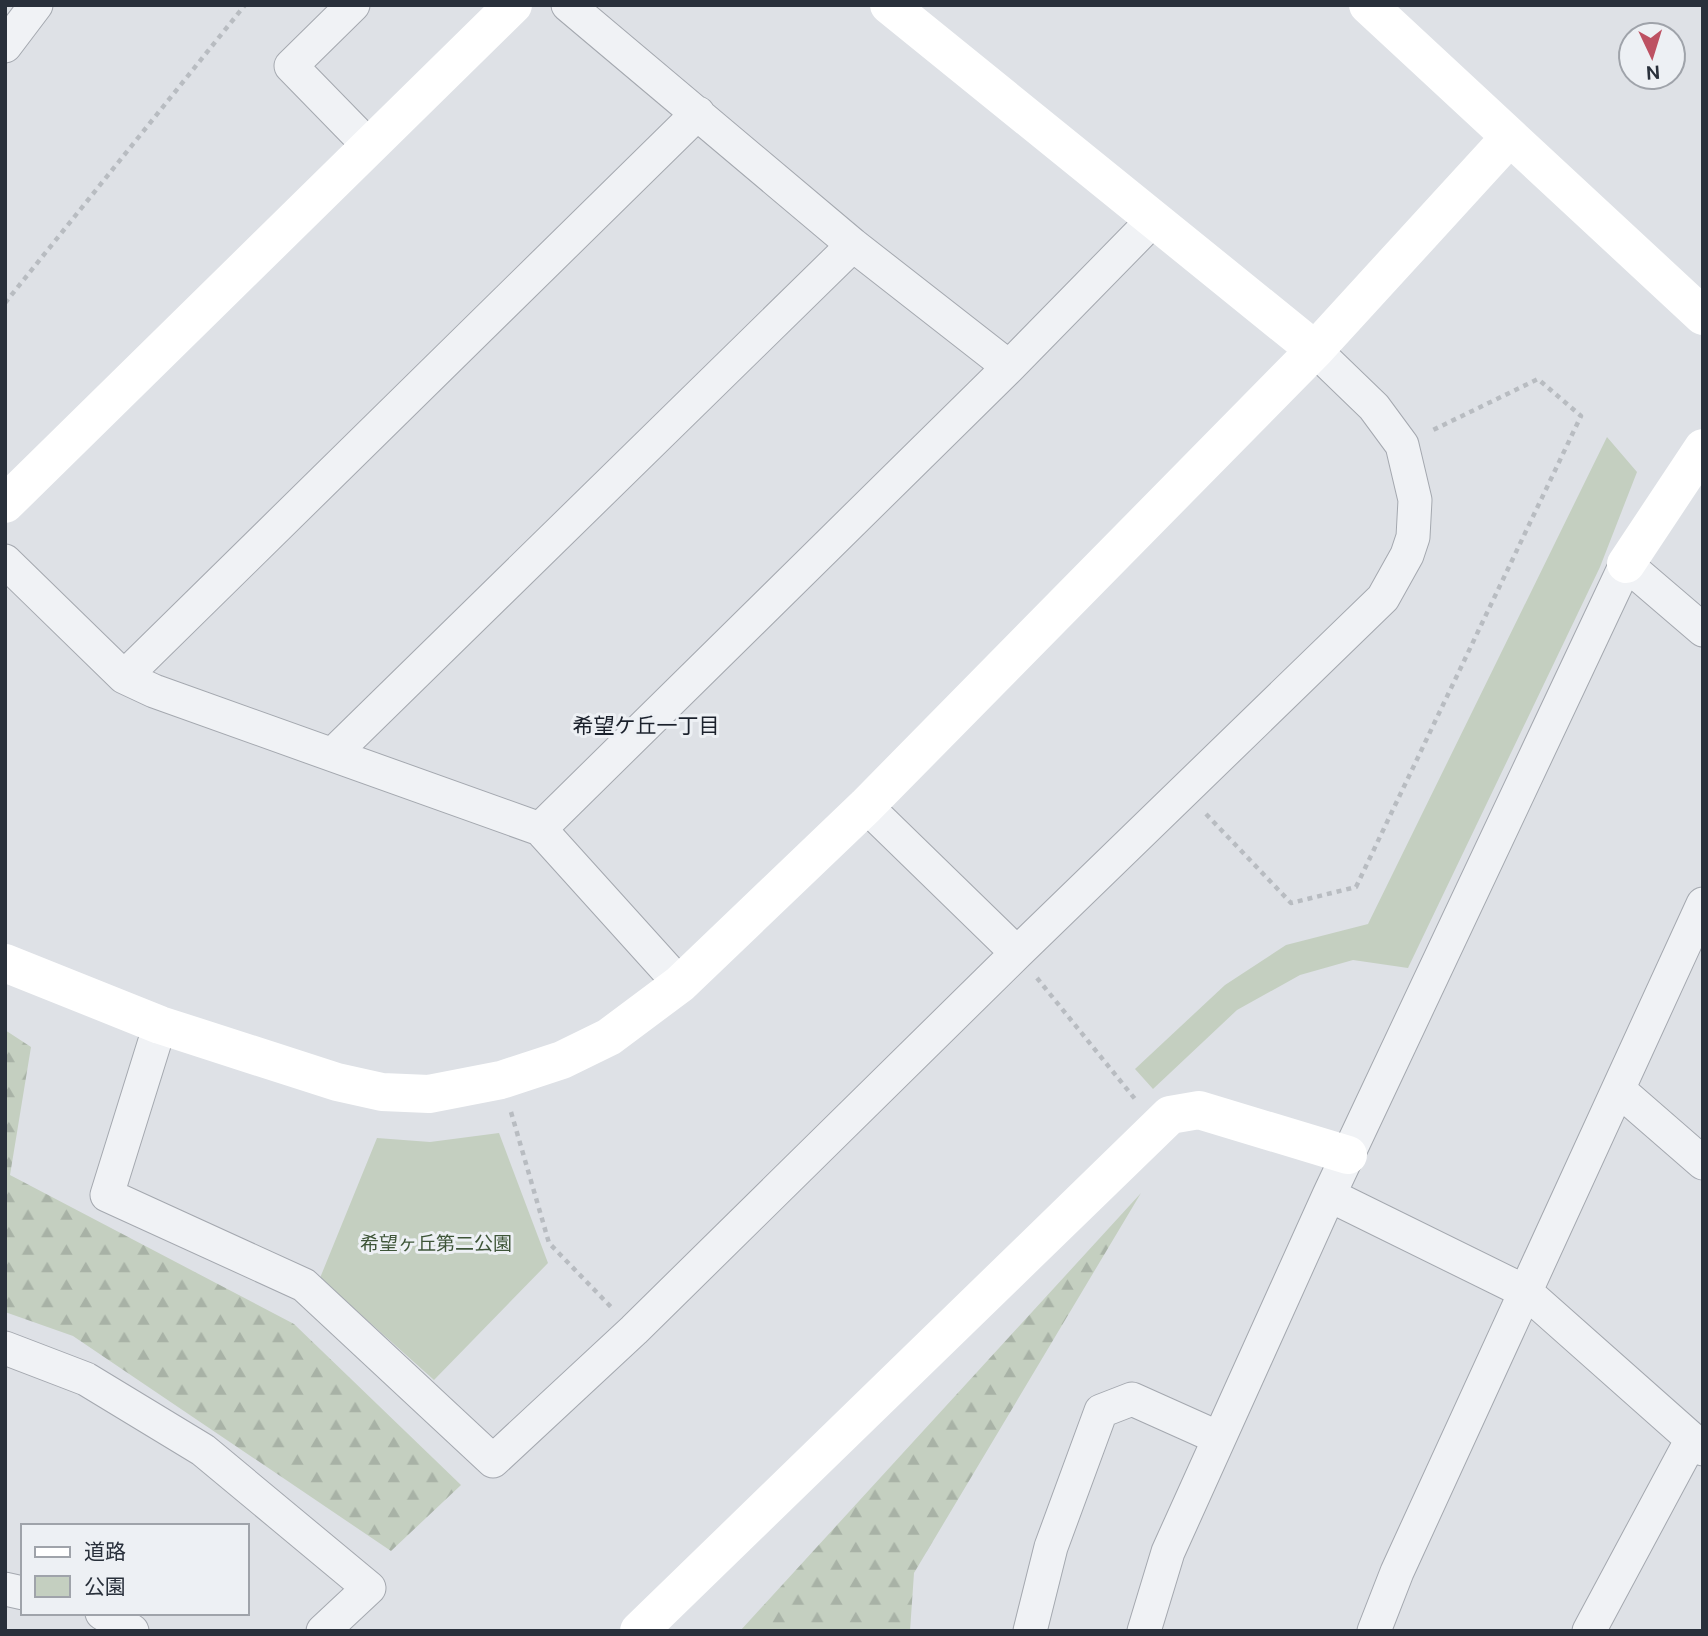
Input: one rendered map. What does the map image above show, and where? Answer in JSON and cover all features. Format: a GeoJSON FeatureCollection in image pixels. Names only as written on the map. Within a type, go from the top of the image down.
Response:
{"type":"FeatureCollection","features":[{"type":"Feature","properties":{"kind":"street"},"geometry":{"type":"LineString","coordinates":[[5,46],[36,5]]}},
{"type":"Feature","properties":{"kind":"street"},"geometry":{"type":"LineString","coordinates":[[353,5],[290,66],[369,146]]}},
{"type":"Feature","properties":{"kind":"street"},"geometry":{"type":"LineString","coordinates":[[5,504],[513,5]]}},
{"type":"Feature","properties":{"kind":"street"},"geometry":{"type":"LineString","coordinates":[[568,5],[853,245],[1009,367]]}},
{"type":"Feature","properties":{"kind":"street"},"geometry":{"type":"LineString","coordinates":[[160,1025],[107,1195],[304,1285],[493,1461],[634,1330],[1183,791],[1374,610],[1407,555],[1413,537],[1415,500],[1402,444],[1374,407],[1315,350],[889,5]]}},
{"type":"Feature","properties":{"kind":"street"},"geometry":{"type":"LineString","coordinates":[[1368,5],[1703,316]]}},
{"type":"Feature","properties":{"kind":"street"},"geometry":{"type":"LineString","coordinates":[[124,677],[698,113]]}},
{"type":"Feature","properties":{"kind":"street"},"geometry":{"type":"LineString","coordinates":[[5,963],[160,1025],[337,1082],[382,1092],[429,1094],[501,1080],[562,1060],[609,1037],[680,984],[866,806],[1315,350],[1510,137]]}},
{"type":"Feature","properties":{"kind":"street"},"geometry":{"type":"LineString","coordinates":[[540,829],[1009,367],[1153,220]]}},
{"type":"Feature","properties":{"kind":"street"},"geometry":{"type":"LineString","coordinates":[[333,754],[853,245]]}},
{"type":"Feature","properties":{"kind":"street"},"geometry":{"type":"LineString","coordinates":[[1144,1631],[1168,1552],[1328,1195],[1626,564],[1703,448]]}},
{"type":"Feature","properties":{"kind":"street"},"geometry":{"type":"LineString","coordinates":[[5,561],[124,677],[154,691],[540,829],[680,984]]}},
{"type":"Feature","properties":{"kind":"street"},"geometry":{"type":"LineString","coordinates":[[1626,564],[1703,630]]}},
{"type":"Feature","properties":{"kind":"street"},"geometry":{"type":"LineString","coordinates":[[866,806],[1017,953]]}},
{"type":"Feature","properties":{"kind":"street"},"geometry":{"type":"LineString","coordinates":[[1374,1631],[1398,1572],[1703,904]]}},
{"type":"Feature","properties":{"kind":"street"},"geometry":{"type":"LineString","coordinates":[[1619,1090],[1703,1163]]}},
{"type":"Feature","properties":{"kind":"street"},"geometry":{"type":"LineString","coordinates":[[639,1631],[1170,1115],[1199,1110],[1348,1155]]}},
{"type":"Feature","properties":{"kind":"street"},"geometry":{"type":"LineString","coordinates":[[1328,1195],[1526,1292],[1697,1444],[1589,1631]]}},
{"type":"Feature","properties":{"kind":"street"},"geometry":{"type":"LineString","coordinates":[[5,1348],[86,1379],[203,1450],[369,1588],[323,1631]]}},
{"type":"Feature","properties":{"kind":"street"},"geometry":{"type":"LineString","coordinates":[[1030,1631],[1051,1547],[1101,1411],[1132,1399],[1219,1438]]}},
{"type":"Feature","properties":{"kind":"street"},"geometry":{"type":"LineString","coordinates":[[105,1615],[132,1631]]}},
{"type":"Feature","properties":{"kind":"path"},"geometry":{"type":"LineString","coordinates":[[5,303],[245,5]]}},
{"type":"Feature","properties":{"kind":"path"},"geometry":{"type":"LineString","coordinates":[[1183,791],[1291,903],[1356,887],[1580,416],[1538,379],[1402,444]]}},
{"type":"Feature","properties":{"kind":"path"},"geometry":{"type":"LineString","coordinates":[[1017,953],[1158,1127]]}},
{"type":"Feature","properties":{"kind":"path"},"geometry":{"type":"LineString","coordinates":[[501,1080],[549,1243],[634,1330]]}},
{"type":"Feature","properties":{"kind":"green space"},"geometry":{"type":"Polygon","coordinates":[[[1607,437],[1637,472],[1600,567],[1408,968],[1353,960],[1300,975],[1237,1010],[1153,1089],[1135,1069],[1225,985],[1286,945],[1368,924],[1607,437]]]}},
{"type":"Feature","properties":{"kind":"green space"},"geometry":{"type":"Polygon","coordinates":[[[5,1030],[31,1047],[10,1175],[294,1324],[461,1485],[391,1551],[73,1336],[5,1312],[5,1030]]]}},
{"type":"Feature","properties":{"kind":"green space","name":"希望ヶ丘第二公園"},"geometry":{"type":"Polygon","coordinates":[[[499,1133],[548,1263],[434,1380],[320,1278],[377,1138],[430,1142],[499,1133]]]}},
{"type":"Feature","properties":{"kind":"green space"},"geometry":{"type":"Polygon","coordinates":[[[1141,1193],[914,1573],[910,1631],[740,1631],[1141,1193]]]}},
{"type":"Feature","properties":{"kind":"district","name":"希望ケ丘一丁目"},"geometry":{"type":"Point","coordinates":[646,726]}}]}
